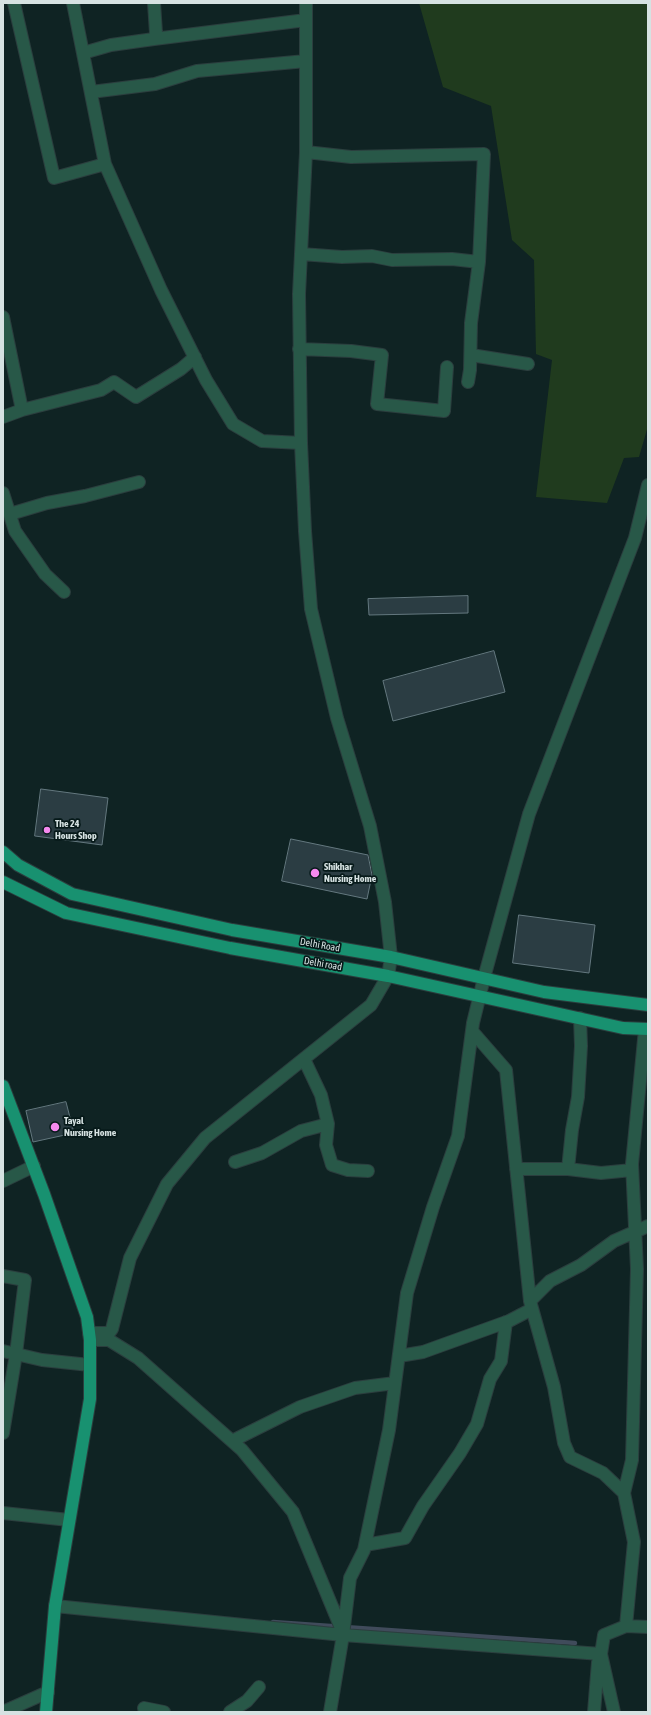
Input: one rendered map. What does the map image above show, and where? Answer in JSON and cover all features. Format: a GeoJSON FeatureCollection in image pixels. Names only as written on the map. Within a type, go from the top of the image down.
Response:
{"type":"FeatureCollection","features":[{"type":"Feature","properties":{"kind":"main road","name":"Delhi Road"},"geometry":{"type":"LineString","coordinates":[[3,852],[18,865],[72,894],[232,930],[390,957],[544,992],[648,1005]]}},
{"type":"Feature","properties":{"kind":"main road","name":"Delhi road"},"geometry":{"type":"LineString","coordinates":[[3,882],[66,913],[230,948],[388,976],[624,1028],[646,1029]]}},
{"type":"Feature","properties":{"kind":"main road"},"geometry":{"type":"LineString","coordinates":[[3,1086],[34,1166],[87,1317],[90,1337],[90,1399],[55,1606],[46,1712]]}},
{"type":"Feature","properties":{"kind":"street"},"geometry":{"type":"LineString","coordinates":[[14,3],[54,178],[106,164]]}},
{"type":"Feature","properties":{"kind":"street"},"geometry":{"type":"LineString","coordinates":[[73,3],[106,164],[161,290],[195,357],[233,424],[262,441],[300,443]]}},
{"type":"Feature","properties":{"kind":"street"},"geometry":{"type":"LineString","coordinates":[[154,3],[156,33],[154,39]]}},
{"type":"Feature","properties":{"kind":"street"},"geometry":{"type":"LineString","coordinates":[[90,1337],[109,1333],[112,1329],[130,1258],[167,1184],[205,1138],[372,1005],[388,976],[390,957],[385,902],[370,826],[337,718],[311,609],[300,443],[298,294],[306,152],[306,3]]}},
{"type":"Feature","properties":{"kind":"street"},"geometry":{"type":"LineString","coordinates":[[83,53],[111,45],[306,20]]}},
{"type":"Feature","properties":{"kind":"street"},"geometry":{"type":"LineString","coordinates":[[91,92],[155,84],[197,71],[306,61]]}},
{"type":"Feature","properties":{"kind":"street"},"geometry":{"type":"LineString","coordinates":[[306,152],[351,157],[484,154],[479,262],[471,323],[471,355],[468,382]]}},
{"type":"Feature","properties":{"kind":"street"},"geometry":{"type":"LineString","coordinates":[[301,254],[342,257],[372,256],[392,260],[452,259],[479,262]]}},
{"type":"Feature","properties":{"kind":"street"},"geometry":{"type":"LineString","coordinates":[[3,317],[22,410]]}},
{"type":"Feature","properties":{"kind":"street"},"geometry":{"type":"LineString","coordinates":[[299,349],[351,351],[382,355],[377,404],[444,411],[446,367]]}},
{"type":"Feature","properties":{"kind":"street"},"geometry":{"type":"LineString","coordinates":[[471,355],[528,364]]}},
{"type":"Feature","properties":{"kind":"street"},"geometry":{"type":"LineString","coordinates":[[3,417],[22,410],[101,390],[114,382],[136,397],[181,368],[195,357]]}},
{"type":"Feature","properties":{"kind":"street"},"geometry":{"type":"LineString","coordinates":[[10,514],[47,503],[85,496],[139,482]]}},
{"type":"Feature","properties":{"kind":"street"},"geometry":{"type":"LineString","coordinates":[[330,1712],[350,1578],[365,1545],[389,1430],[407,1292],[433,1207],[458,1136],[472,1031],[484,978],[529,814],[645,508],[648,485]]}},
{"type":"Feature","properties":{"kind":"street"},"geometry":{"type":"LineString","coordinates":[[3,493],[15,531],[45,574],[64,592]]}},
{"type":"Feature","properties":{"kind":"street"},"geometry":{"type":"LineString","coordinates":[[568,1169],[572,1130],[578,1097],[581,1046],[580,1018]]}},
{"type":"Feature","properties":{"kind":"street"},"geometry":{"type":"LineString","coordinates":[[626,1626],[634,1542],[624,1493],[632,1460],[638,1270],[632,1170],[646,1029]]}},
{"type":"Feature","properties":{"kind":"street"},"geometry":{"type":"LineString","coordinates":[[472,1031],[506,1070],[531,1305],[554,1387],[564,1444],[570,1457],[603,1473],[624,1493]]}},
{"type":"Feature","properties":{"kind":"street"},"geometry":{"type":"LineString","coordinates":[[304,1059],[321,1094],[328,1124],[326,1146],[332,1165],[348,1170],[368,1172]]}},
{"type":"Feature","properties":{"kind":"street"},"geometry":{"type":"LineString","coordinates":[[235,1162],[262,1152],[301,1131],[328,1124]]}},
{"type":"Feature","properties":{"kind":"street"},"geometry":{"type":"LineString","coordinates":[[3,1181],[34,1166]]}},
{"type":"Feature","properties":{"kind":"street"},"geometry":{"type":"LineString","coordinates":[[516,1169],[568,1169],[601,1173],[632,1170]]}},
{"type":"Feature","properties":{"kind":"street"},"geometry":{"type":"LineString","coordinates":[[399,1356],[423,1352],[506,1322],[531,1305],[550,1281],[581,1265],[614,1241],[648,1226]]}},
{"type":"Feature","properties":{"kind":"street"},"geometry":{"type":"LineString","coordinates":[[3,1276],[25,1280],[16,1354],[3,1433]]}},
{"type":"Feature","properties":{"kind":"street"},"geometry":{"type":"LineString","coordinates":[[365,1545],[405,1538],[423,1506],[460,1453],[477,1424],[490,1379],[501,1360],[506,1322]]}},
{"type":"Feature","properties":{"kind":"street"},"geometry":{"type":"LineString","coordinates":[[90,1337],[109,1340],[138,1358],[242,1450],[293,1512],[343,1630]]}},
{"type":"Feature","properties":{"kind":"street"},"geometry":{"type":"LineString","coordinates":[[3,1351],[42,1360],[90,1365]]}},
{"type":"Feature","properties":{"kind":"street"},"geometry":{"type":"LineString","coordinates":[[232,1441],[300,1407],[348,1390],[395,1383]]}},
{"type":"Feature","properties":{"kind":"street"},"geometry":{"type":"LineString","coordinates":[[3,1513],[69,1520]]}},
{"type":"Feature","properties":{"kind":"street"},"geometry":{"type":"LineString","coordinates":[[55,1606],[343,1630],[601,1654]]}},
{"type":"Feature","properties":{"kind":"street"},"geometry":{"type":"LineString","coordinates":[[594,1712],[598,1661],[601,1654],[604,1635],[626,1626],[648,1628]]}},
{"type":"Feature","properties":{"kind":"street"},"geometry":{"type":"LineString","coordinates":[[601,1654],[614,1712]]}},
{"type":"Feature","properties":{"kind":"street"},"geometry":{"type":"LineString","coordinates":[[230,1712],[247,1701],[259,1687]]}},
{"type":"Feature","properties":{"kind":"street"},"geometry":{"type":"LineString","coordinates":[[3,1712],[48,1692]]}},
{"type":"Feature","properties":{"kind":"street"},"geometry":{"type":"LineString","coordinates":[[145,1712],[144,1708],[164,1712]]}},
{"type":"Feature","properties":{"kind":"green space"},"geometry":{"type":"Polygon","coordinates":[[[419,3],[648,3],[648,426],[639,457],[624,458],[607,503],[536,497],[552,360],[536,354],[534,260],[512,240],[491,106],[443,87],[419,3]]]}},
{"type":"Feature","properties":{"kind":"building"},"geometry":{"type":"Polygon","coordinates":[[[468,596],[468,613],[369,615],[368,599],[468,596]]]}},
{"type":"Feature","properties":{"kind":"building"},"geometry":{"type":"Polygon","coordinates":[[[494,651],[505,692],[393,721],[383,681],[494,651]]]}},
{"type":"Feature","properties":{"kind":"building"},"geometry":{"type":"Polygon","coordinates":[[[41,789],[108,798],[102,845],[35,836],[41,789]]]}},
{"type":"Feature","properties":{"kind":"building"},"geometry":{"type":"Polygon","coordinates":[[[291,839],[368,855],[372,875],[367,899],[282,881],[291,839]]]}},
{"type":"Feature","properties":{"kind":"building"},"geometry":{"type":"Polygon","coordinates":[[[519,915],[595,925],[589,973],[513,963],[519,915]]]}},
{"type":"Feature","properties":{"kind":"building"},"geometry":{"type":"Polygon","coordinates":[[[66,1102],[74,1133],[33,1142],[26,1111],[66,1102]]]}},
{"type":"Feature","properties":{"kind":"waterway"},"geometry":{"type":"LineString","coordinates":[[273,1622],[575,1643]]}},
{"type":"Feature","properties":{"kind":"place","name":"The 24 Hours Shop"},"geometry":{"type":"Point","coordinates":[47,830]}},
{"type":"Feature","properties":{"kind":"place","name":"Shikhar Nursing Home"},"geometry":{"type":"Point","coordinates":[315,873]}},
{"type":"Feature","properties":{"kind":"place","name":"Tayal Nursing Home"},"geometry":{"type":"Point","coordinates":[55,1127]}}]}
